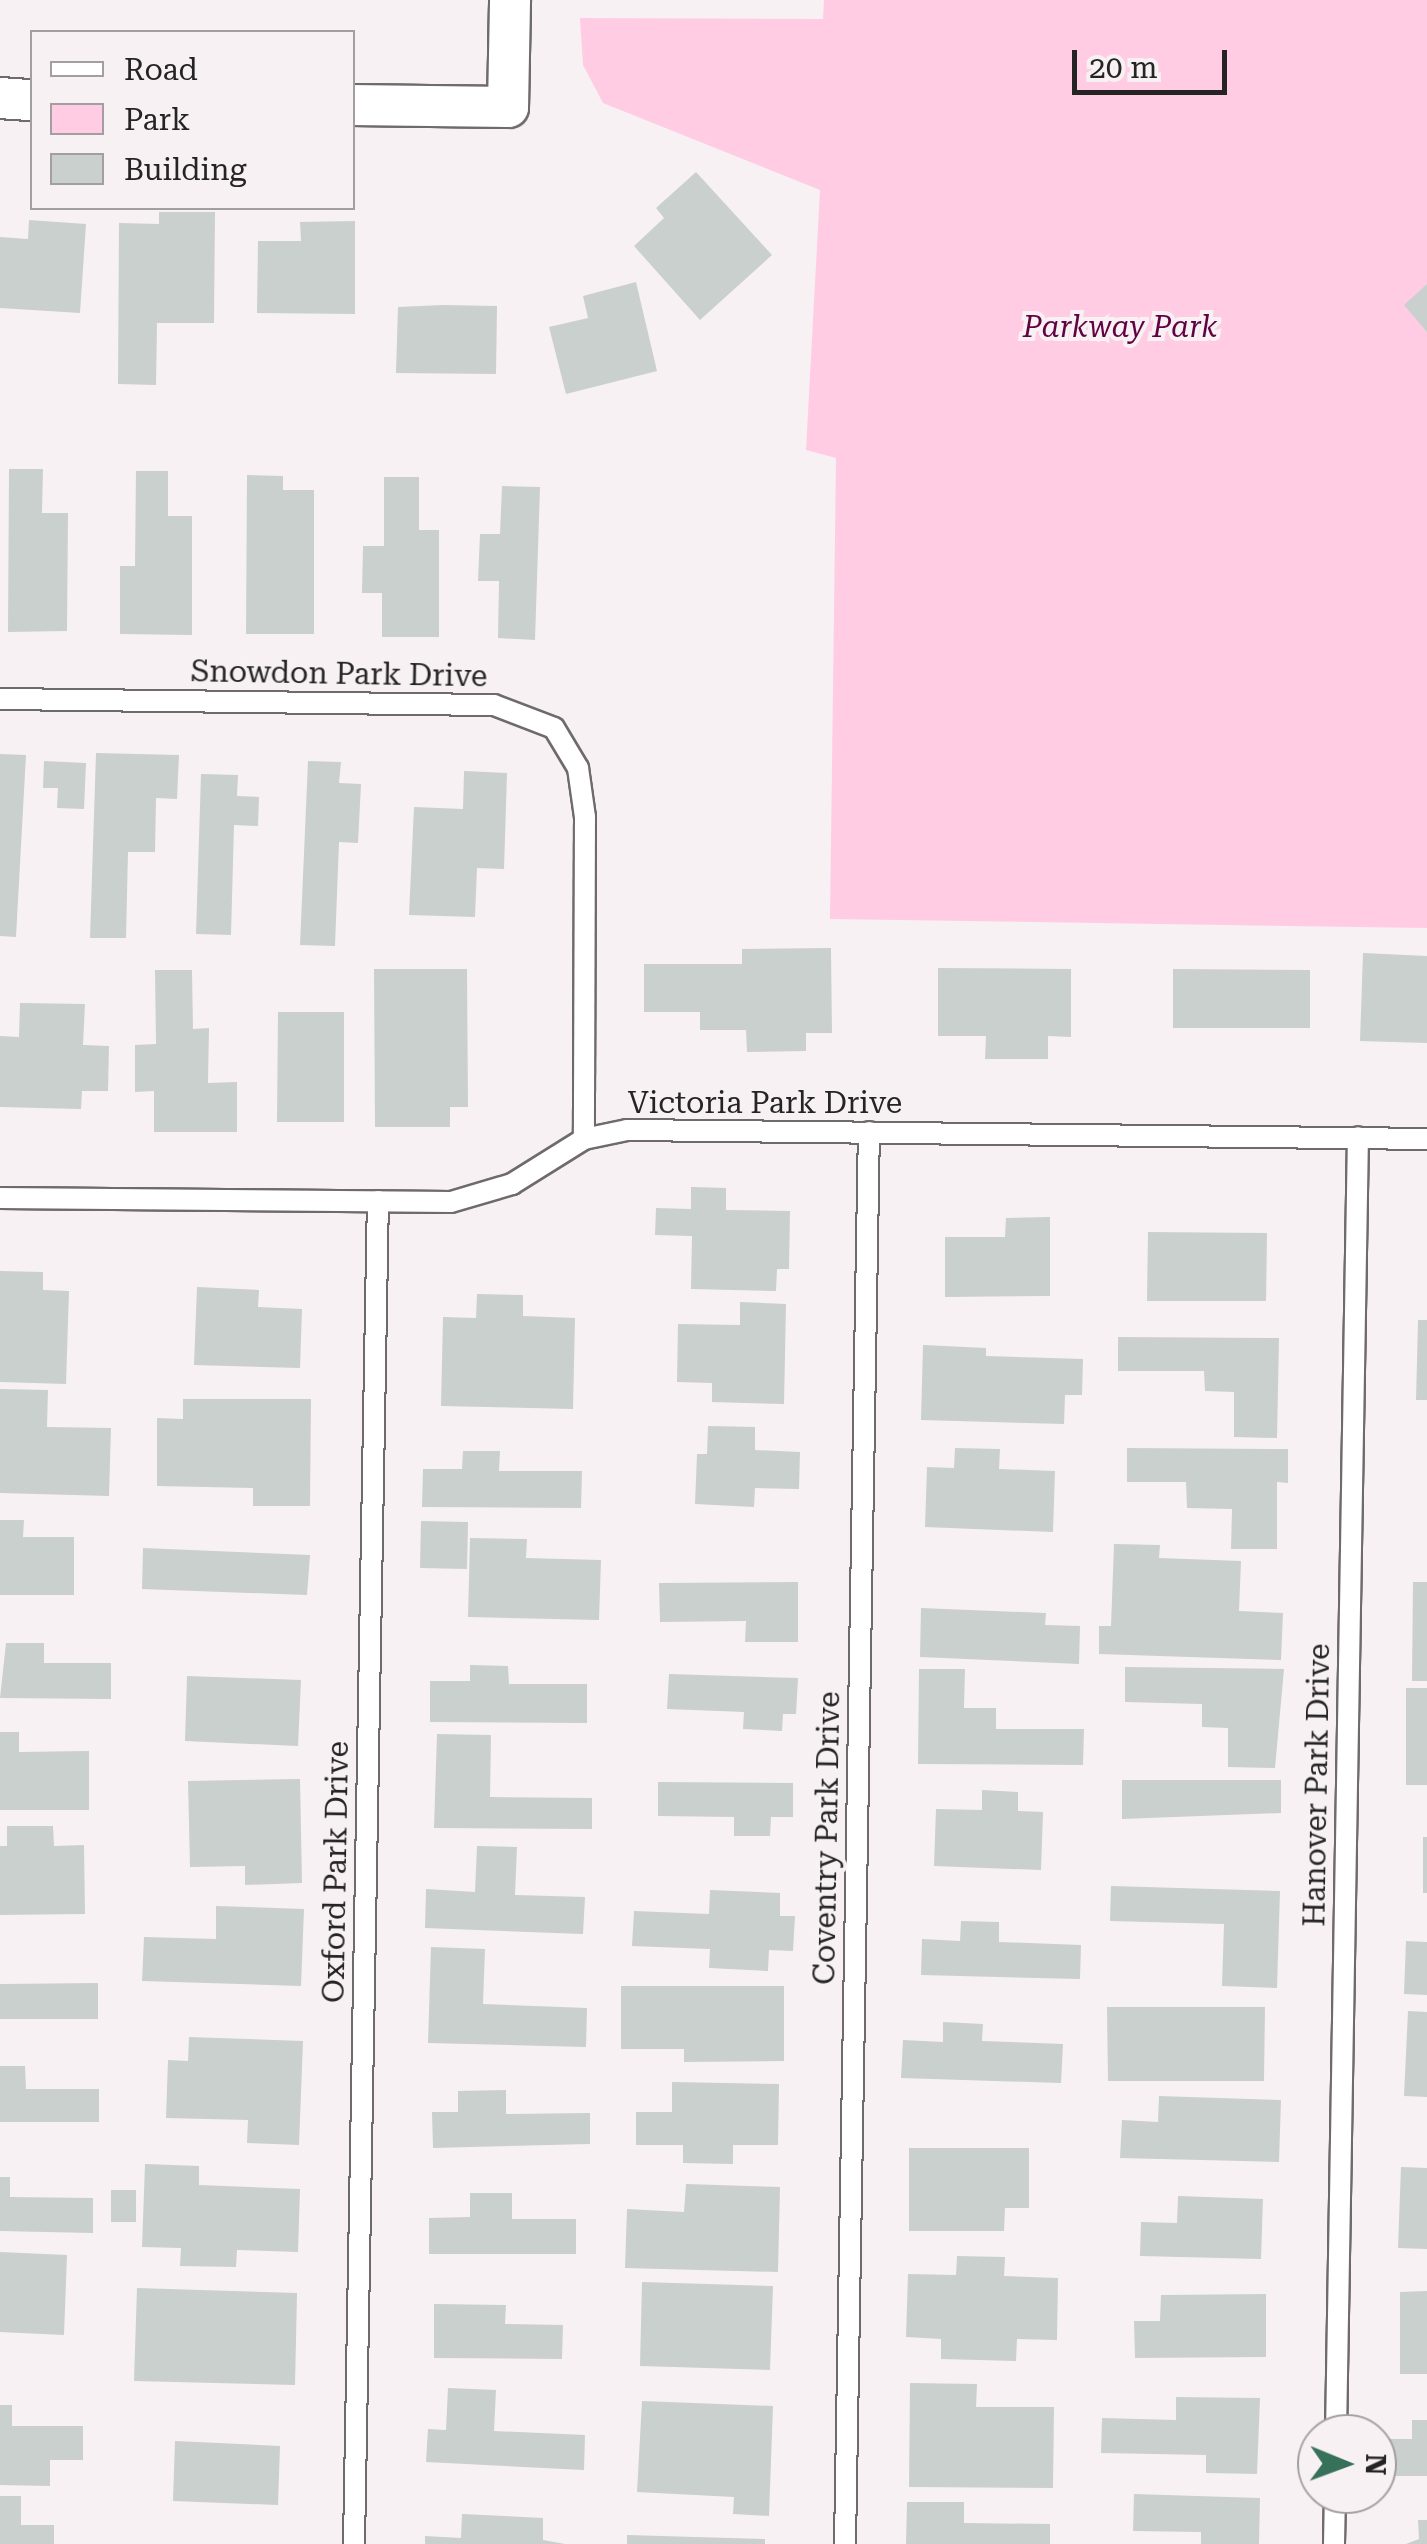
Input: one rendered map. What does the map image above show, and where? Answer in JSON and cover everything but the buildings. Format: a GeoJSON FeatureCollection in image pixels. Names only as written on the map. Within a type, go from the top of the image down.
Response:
{"type":"FeatureCollection","features":[{"type":"Feature","properties":{"kind":"street"},"geometry":{"type":"LineString","coordinates":[[355,105],[508,107],[510,0]]}},
{"type":"Feature","properties":{"kind":"street"},"geometry":{"type":"LineString","coordinates":[[0,98],[30,100]]}},
{"type":"Feature","properties":{"kind":"lane","name":"Snowdon Park Drive"},"geometry":{"type":"LineString","coordinates":[[0,699],[494,705],[554,728],[578,768],[585,817],[584,1139]]}},
{"type":"Feature","properties":{"kind":"lane","name":"Victoria Park Drive"},"geometry":{"type":"LineString","coordinates":[[0,1198],[378,1201],[482,1197],[584,1139],[627,1130],[1427,1138]]}},
{"type":"Feature","properties":{"kind":"lane","name":"Coventry Park Drive"},"geometry":{"type":"LineString","coordinates":[[845,2544],[868,1132]]}},
{"type":"Feature","properties":{"kind":"lane","name":"Hanover Park Drive"},"geometry":{"type":"LineString","coordinates":[[1336,2414],[1358,1138]]}},
{"type":"Feature","properties":{"kind":"lane","name":"Oxford Park Drive"},"geometry":{"type":"LineString","coordinates":[[354,2544],[378,1201]]}},
{"type":"Feature","properties":{"kind":"lane"},"geometry":{"type":"LineString","coordinates":[[1334,2514],[1334,2544]]}},
{"type":"Feature","properties":{"kind":"green space","name":"Parkway Park"},"geometry":{"type":"Polygon","coordinates":[[[824,0],[1427,0],[1427,928],[830,919],[836,458],[806,450],[820,190],[603,103],[583,65],[580,18],[823,19],[824,0]]]}}]}
